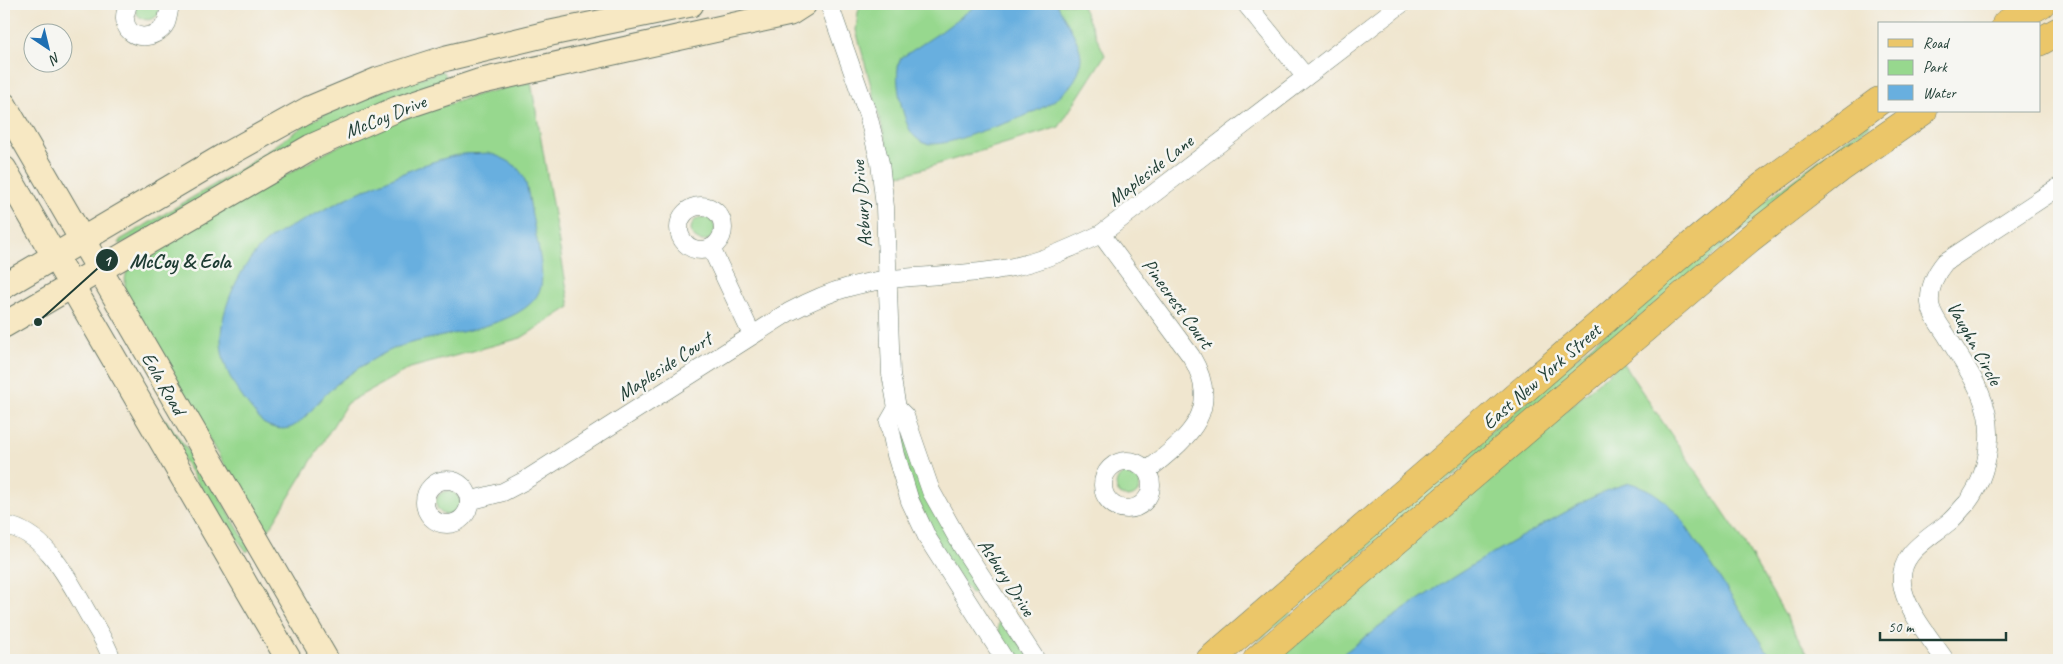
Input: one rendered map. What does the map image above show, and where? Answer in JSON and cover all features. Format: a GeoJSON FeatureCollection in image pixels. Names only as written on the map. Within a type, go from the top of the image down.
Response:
{"type":"FeatureCollection","features":[{"type":"Feature","properties":{"kind":"main road"},"geometry":{"type":"LineString","coordinates":[[2009,22],[2037,5]]}},
{"type":"Feature","properties":{"kind":"main road","name":"East New York Street"},"geometry":{"type":"LineString","coordinates":[[1210,660],[1709,230],[1763,186],[1878,102]]}},
{"type":"Feature","properties":{"kind":"main road","name":"East New York Street"},"geometry":{"type":"LineString","coordinates":[[1256,660],[1749,239],[1842,167],[1922,112]]}},
{"type":"Feature","properties":{"kind":"street"},"geometry":{"type":"LineString","coordinates":[[128,4],[125,18],[127,27],[131,33],[146,37],[156,34],[164,27],[167,22],[170,4]]}},
{"type":"Feature","properties":{"kind":"street","name":"McCoy Drive"},"geometry":{"type":"LineString","coordinates":[[4,286],[226,155],[309,109],[378,80],[466,54],[551,33],[691,4]]}},
{"type":"Feature","properties":{"kind":"street","name":"McCoy Drive"},"geometry":{"type":"LineString","coordinates":[[4,325],[311,148],[396,108],[488,79],[790,13],[804,4]]}},
{"type":"Feature","properties":{"kind":"street","name":"Asbury Drive"},"geometry":{"type":"LineString","coordinates":[[829,4],[868,115],[876,144],[885,207],[891,374],[897,408],[905,416],[931,491],[958,540],[1036,660]]}},
{"type":"Feature","properties":{"kind":"street"},"geometry":{"type":"LineString","coordinates":[[1246,4],[1305,76]]}},
{"type":"Feature","properties":{"kind":"street","name":"Mapleside Lane"},"geometry":{"type":"LineString","coordinates":[[887,280],[980,273],[1010,268],[1067,250],[1101,234],[1401,4]]}},
{"type":"Feature","properties":{"kind":"street"},"geometry":{"type":"LineString","coordinates":[[2037,5],[2053,38]]}},
{"type":"Feature","properties":{"kind":"street","name":"Eola Road"},"geometry":{"type":"LineString","coordinates":[[4,105],[326,660]]}},
{"type":"Feature","properties":{"kind":"street","name":"Eola Road"},"geometry":{"type":"LineString","coordinates":[[4,169],[289,660]]}},
{"type":"Feature","properties":{"kind":"street","name":"Vaughn Circle"},"geometry":{"type":"LineString","coordinates":[[1945,660],[1912,609],[1903,590],[1901,575],[1905,562],[1914,549],[1950,521],[1968,501],[1981,478],[1988,454],[1989,429],[1987,411],[1981,393],[1937,322],[1930,304],[1931,286],[1936,272],[1945,262],[2059,187]]}},
{"type":"Feature","properties":{"kind":"street","name":"Pinecrest Court"},"geometry":{"type":"LineString","coordinates":[[1101,234],[1191,356],[1202,377],[1204,388],[1202,414],[1195,426],[1182,442],[1147,471]]}},
{"type":"Feature","properties":{"kind":"street"},"geometry":{"type":"LineString","coordinates":[[710,248],[752,335]]}},
{"type":"Feature","properties":{"kind":"street","name":"Mapleside Court"},"geometry":{"type":"LineString","coordinates":[[469,501],[503,492],[524,481],[789,312],[822,296],[850,286],[887,280]]}},
{"type":"Feature","properties":{"kind":"street","name":"Asbury Drive"},"geometry":{"type":"LineString","coordinates":[[897,408],[889,422],[896,455],[910,501],[928,539],[1004,660]]}},
{"type":"Feature","properties":{"kind":"street"},"geometry":{"type":"LineString","coordinates":[[4,525],[36,541],[61,568],[105,644],[112,660]]}},
{"type":"Feature","properties":{"kind":"green space"},"geometry":{"type":"Polygon","coordinates":[[[135,4],[161,4],[157,16],[147,20],[138,16],[135,4]]]}},
{"type":"Feature","properties":{"kind":"green space"},"geometry":{"type":"Polygon","coordinates":[[[862,4],[1081,4],[1105,55],[1059,127],[906,174],[895,175],[856,30],[858,12],[862,4]]]}},
{"type":"Feature","properties":{"kind":"green space"},"geometry":{"type":"Polygon","coordinates":[[[442,71],[446,77],[443,81],[121,244],[119,243],[120,240],[246,166],[305,125],[345,103],[442,71]]]}},
{"type":"Feature","properties":{"kind":"green space"},"geometry":{"type":"Polygon","coordinates":[[[531,82],[570,307],[521,338],[410,368],[347,403],[265,536],[125,294],[125,278],[130,265],[138,257],[342,144],[390,123],[480,94],[531,82]]]}},
{"type":"Feature","properties":{"kind":"green space"},"geometry":{"type":"Polygon","coordinates":[[[1869,122],[1871,125],[1736,236],[1247,651],[1312,586],[1700,251],[1869,122]]]}},
{"type":"Feature","properties":{"kind":"green space"},"geometry":{"type":"Polygon","coordinates":[[[703,217],[708,218],[714,224],[714,234],[708,240],[703,241],[698,240],[692,234],[691,229],[692,224],[698,218],[703,217]]]}},
{"type":"Feature","properties":{"kind":"green space"},"geometry":{"type":"Polygon","coordinates":[[[1622,362],[1740,536],[1811,660],[1275,660],[1622,362]]]}},
{"type":"Feature","properties":{"kind":"green space"},"geometry":{"type":"Polygon","coordinates":[[[895,416],[980,587],[978,592],[971,593],[946,559],[910,484],[895,416]]]}},
{"type":"Feature","properties":{"kind":"green space"},"geometry":{"type":"Polygon","coordinates":[[[165,419],[209,479],[250,549],[247,552],[208,500],[161,422],[165,419]]]}},
{"type":"Feature","properties":{"kind":"green space"},"geometry":{"type":"Polygon","coordinates":[[[1128,473],[1133,474],[1139,480],[1139,490],[1133,496],[1128,497],[1123,496],[1117,490],[1116,485],[1117,480],[1123,474],[1128,473]]]}},
{"type":"Feature","properties":{"kind":"green space"},"geometry":{"type":"Polygon","coordinates":[[[448,491],[453,492],[459,498],[459,508],[453,514],[448,515],[443,514],[437,508],[436,503],[437,498],[443,492],[448,491]]]}},
{"type":"Feature","properties":{"kind":"green space"},"geometry":{"type":"Polygon","coordinates":[[[1004,621],[1031,660],[1019,660],[1004,642],[998,627],[999,622],[1004,621]]]}},
{"type":"Feature","properties":{"kind":"water"},"geometry":{"type":"Polygon","coordinates":[[[978,4],[1057,4],[1072,31],[1081,53],[1077,74],[1069,87],[1057,98],[1027,115],[953,141],[938,144],[923,143],[911,132],[904,116],[899,95],[898,65],[901,58],[978,4]]]}},
{"type":"Feature","properties":{"kind":"water"},"geometry":{"type":"Polygon","coordinates":[[[489,153],[511,163],[518,169],[526,183],[542,274],[540,290],[531,303],[517,313],[479,328],[392,349],[360,367],[339,382],[302,420],[292,427],[284,429],[263,423],[238,391],[224,361],[221,345],[222,328],[233,289],[255,253],[270,239],[286,229],[351,196],[401,174],[450,157],[463,154],[489,153]]]}},
{"type":"Feature","properties":{"kind":"water"},"geometry":{"type":"Polygon","coordinates":[[[1630,483],[1658,496],[1680,517],[1773,660],[1335,660],[1442,584],[1498,550],[1591,498],[1610,489],[1630,483]]]}},
{"type":"Feature","properties":{"kind":"place","name":"McCoy & Eola"},"geometry":{"type":"Point","coordinates":[38,322]}}]}
